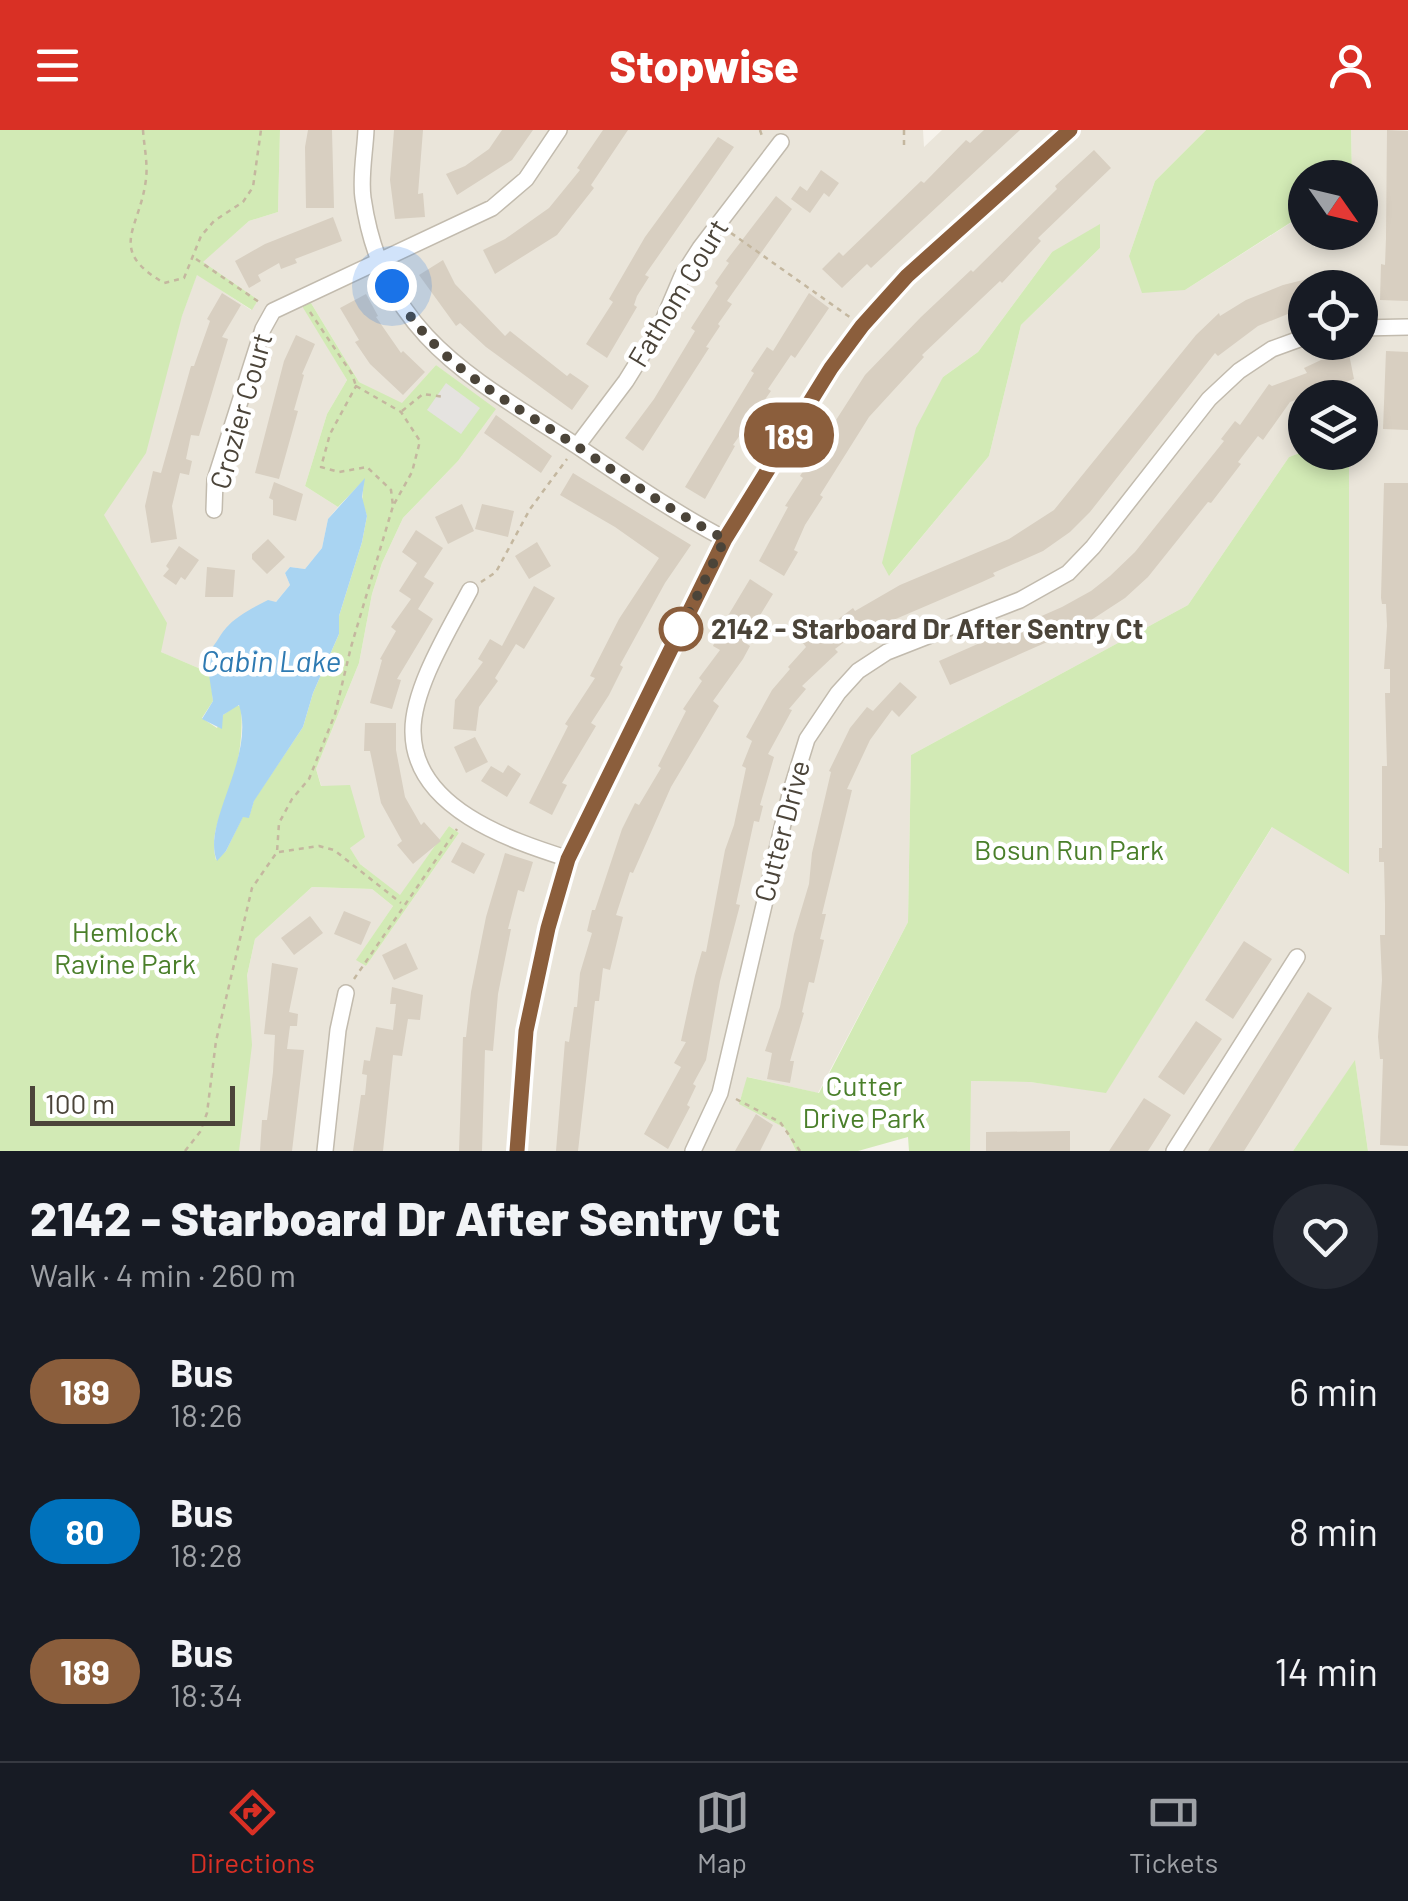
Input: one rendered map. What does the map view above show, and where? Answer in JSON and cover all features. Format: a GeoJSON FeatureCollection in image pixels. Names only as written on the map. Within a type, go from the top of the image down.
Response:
{"type":"FeatureCollection","features":[{"type":"Feature","properties":{"kind":"street"},"geometry":{"type":"LineString","coordinates":[[366,130],[362,196],[380,263],[404,310],[438,350],[494,394],[668,510],[725,539]]}},
{"type":"Feature","properties":{"kind":"street","name":"Crozier Court"},"geometry":{"type":"LineString","coordinates":[[214,510],[215,480],[263,329],[273,311],[492,208],[526,179],[559,130]]}},
{"type":"Feature","properties":{"kind":"street"},"geometry":{"type":"LineString","coordinates":[[517,1151],[526,1031],[548,928],[568,859],[725,539],[831,368],[862,326],[907,276],[1070,130]]}},
{"type":"Feature","properties":{"kind":"street","name":"Fathom Court"},"geometry":{"type":"LineString","coordinates":[[577,446],[626,381],[662,322],[682,276],[781,142]]}},
{"type":"Feature","properties":{"kind":"street"},"geometry":{"type":"LineString","coordinates":[[1378,328],[1408,327]]}},
{"type":"Feature","properties":{"kind":"street","name":"Cutter Drive"},"geometry":{"type":"LineString","coordinates":[[693,1151],[720,1093],[806,739],[838,693],[858,671],[886,652],[1020,600],[1068,573],[1093,547],[1209,399],[1239,372],[1272,349],[1288,343]]}},
{"type":"Feature","properties":{"kind":"street"},"geometry":{"type":"LineString","coordinates":[[470,590],[418,699],[412,729],[415,757],[465,818],[568,859]]}},
{"type":"Feature","properties":{"kind":"street"},"geometry":{"type":"LineString","coordinates":[[1174,1151],[1298,956]]}},
{"type":"Feature","properties":{"kind":"street"},"geometry":{"type":"LineString","coordinates":[[325,1151],[338,1030],[346,993]]}},
{"type":"Feature","properties":{"kind":"path"},"geometry":{"type":"LineString","coordinates":[[143,130],[147,173],[129,246],[133,259],[144,271],[164,282],[184,278],[201,236],[214,221],[243,202],[253,187],[261,130]]}},
{"type":"Feature","properties":{"kind":"path"},"geometry":{"type":"LineString","coordinates":[[904,130],[904,145]]}},
{"type":"Feature","properties":{"kind":"path"},"geometry":{"type":"LineString","coordinates":[[718,224],[862,326]]}},
{"type":"Feature","properties":{"kind":"path"},"geometry":{"type":"LineString","coordinates":[[185,1151],[200,1132],[206,1113],[216,1041],[252,888],[278,852],[279,823],[308,779],[334,714],[392,506],[412,472],[419,449],[420,441],[401,412],[356,386],[330,434],[321,466],[340,472],[367,467],[391,490],[392,506]]}},
{"type":"Feature","properties":{"kind":"path"},"geometry":{"type":"LineString","coordinates":[[401,412],[424,394],[445,397]]}},
{"type":"Feature","properties":{"kind":"path"},"geometry":{"type":"LineString","coordinates":[[470,590],[496,572],[530,509],[577,446]]}},
{"type":"Feature","properties":{"kind":"path"},"geometry":{"type":"LineString","coordinates":[[346,993],[365,959],[465,818]]}},
{"type":"Feature","properties":{"kind":"path"},"geometry":{"type":"LineString","coordinates":[[278,852],[319,846],[334,850],[404,904]]}},
{"type":"Feature","properties":{"kind":"path"},"geometry":{"type":"LineString","coordinates":[[720,1093],[780,1122],[800,1151]]}},
{"type":"Feature","properties":{"kind":"shaded area"},"geometry":{"type":"Polygon","coordinates":[[[280,130],[923,130],[924,147],[942,130],[1206,130],[1155,181],[1129,256],[1185,290],[1288,225],[1288,250],[1378,250],[1378,160],[1352,160],[1351,130],[1408,130],[1408,1151],[1368,1151],[1355,1061],[1293,1151],[970,1151],[970,1081],[1030,1082],[1106,1092],[1273,826],[1349,873],[1349,470],[1378,470],[1378,380],[1288,380],[1288,458],[1188,605],[911,755],[908,922],[818,1093],[748,1077],[739,1103],[785,1128],[796,1151],[223,1151],[243,995],[255,939],[312,887],[372,889],[393,906],[357,959],[366,966],[459,833],[449,826],[400,896],[360,864],[332,820],[316,769],[359,663],[372,594],[403,518],[458,461],[495,410],[436,365],[402,404],[359,382],[311,303],[303,306],[347,380],[327,414],[305,486],[338,507],[328,519],[322,548],[305,569],[290,567],[285,573],[290,585],[275,603],[225,629],[220,641],[206,655],[210,673],[163,653],[101,610],[101,450],[181,318],[197,274],[251,310],[258,300],[202,262],[249,221],[278,212],[280,130]],[[1100,248],[1052,252],[978,352],[943,377],[890,575],[989,456],[1021,325],[1100,248]]]}},
{"type":"Feature","properties":{"kind":"shaded area"},"geometry":{"type":"Polygon","coordinates":[[[446,383],[480,408],[461,434],[427,410],[446,383]]]}},
{"type":"Feature","properties":{"kind":"green space","name":"Hemlock Ravine Park"},"geometry":{"type":"Polygon","coordinates":[[[0,130],[280,130],[278,212],[249,221],[203,262],[258,300],[252,310],[197,275],[182,316],[146,453],[104,515],[167,623],[161,652],[210,673],[213,701],[202,718],[217,728],[223,715],[237,705],[241,707],[234,778],[214,838],[216,860],[226,851],[243,816],[249,817],[254,800],[303,727],[339,634],[339,616],[367,516],[362,501],[364,480],[338,507],[305,486],[327,414],[347,380],[302,306],[311,303],[359,382],[402,403],[436,365],[496,409],[458,461],[403,518],[372,594],[359,663],[316,769],[321,786],[350,785],[365,837],[350,848],[360,864],[400,895],[449,826],[459,833],[366,966],[356,960],[393,906],[372,889],[312,887],[255,939],[247,976],[252,1045],[239,1151],[0,1151],[0,130]]]}},
{"type":"Feature","properties":{"kind":"green space"},"geometry":{"type":"Polygon","coordinates":[[[1206,130],[1351,130],[1352,160],[1288,160],[1288,224],[1185,290],[1142,293],[1129,256],[1155,181],[1206,130]]]}},
{"type":"Feature","properties":{"kind":"green space"},"geometry":{"type":"Polygon","coordinates":[[[1100,224],[1100,248],[1021,325],[989,456],[889,576],[882,563],[916,428],[943,377],[978,352],[1052,252],[1100,224]]]}},
{"type":"Feature","properties":{"kind":"green space","name":"Bosun Run Park"},"geometry":{"type":"Polygon","coordinates":[[[1288,458],[1288,470],[1349,470],[1349,874],[1272,827],[1106,1093],[1030,1082],[971,1081],[970,1151],[909,1151],[908,1137],[858,1151],[796,1151],[785,1128],[739,1104],[747,1077],[819,1093],[908,922],[911,755],[1188,605],[1288,458]]]}},
{"type":"Feature","properties":{"kind":"green space"},"geometry":{"type":"Polygon","coordinates":[[[1355,1060],[1368,1151],[1293,1151],[1355,1060]]]}},
{"type":"Feature","properties":{"kind":"water","name":"Cabin Lake"},"geometry":{"type":"Polygon","coordinates":[[[365,478],[362,497],[367,516],[339,616],[339,634],[303,727],[254,801],[249,818],[243,817],[217,861],[216,828],[235,768],[242,725],[239,705],[223,715],[222,729],[202,719],[213,701],[206,655],[235,620],[268,600],[276,602],[290,585],[285,573],[290,567],[305,569],[322,548],[328,519],[365,478]]]}},
{"type":"Feature","properties":{"kind":"building"},"geometry":{"type":"Polygon","coordinates":[[[308,130],[332,130],[334,208],[306,208],[308,130]]]}},
{"type":"Feature","properties":{"kind":"building"},"geometry":{"type":"Polygon","coordinates":[[[394,130],[423,130],[418,194],[423,193],[425,217],[395,219],[390,180],[394,130]]]}},
{"type":"Feature","properties":{"kind":"building"},"geometry":{"type":"Polygon","coordinates":[[[502,130],[533,130],[512,160],[457,195],[446,174],[489,149],[502,130]]]}},
{"type":"Feature","properties":{"kind":"building"},"geometry":{"type":"Polygon","coordinates":[[[603,130],[628,130],[591,185],[594,188],[557,235],[495,274],[483,250],[549,208],[580,170],[577,168],[603,130]]]}},
{"type":"Feature","properties":{"kind":"building"},"geometry":{"type":"Polygon","coordinates":[[[984,130],[1020,130],[871,268],[867,264],[842,288],[822,269],[839,252],[843,256],[966,140],[970,143],[984,130]]]}},
{"type":"Feature","properties":{"kind":"building"},"geometry":{"type":"Polygon","coordinates":[[[1387,130],[1408,131],[1408,301],[1380,300],[1381,264],[1385,265],[1387,130]]]}},
{"type":"Feature","properties":{"kind":"building"},"geometry":{"type":"Polygon","coordinates":[[[718,137],[734,147],[645,275],[649,277],[637,296],[637,307],[607,358],[586,344],[613,302],[609,299],[645,237],[718,137]]]}},
{"type":"Feature","properties":{"kind":"building"},"geometry":{"type":"Polygon","coordinates":[[[1094,150],[1111,168],[1038,238],[1041,241],[1002,283],[922,355],[869,417],[820,495],[823,497],[805,525],[794,550],[798,552],[784,576],[759,561],[803,478],[800,476],[865,375],[1094,150]]]}},
{"type":"Feature","properties":{"kind":"building"},"geometry":{"type":"Polygon","coordinates":[[[821,170],[839,183],[829,197],[824,193],[810,213],[791,199],[800,186],[807,191],[821,170]]]}},
{"type":"Feature","properties":{"kind":"building"},"geometry":{"type":"Polygon","coordinates":[[[776,196],[792,209],[727,301],[732,304],[706,347],[709,348],[643,451],[625,438],[695,331],[691,328],[718,286],[715,283],[729,263],[726,261],[776,196]]]}},
{"type":"Feature","properties":{"kind":"building"},"geometry":{"type":"Polygon","coordinates":[[[333,217],[342,241],[295,259],[297,263],[281,269],[279,263],[258,275],[261,281],[249,288],[235,261],[265,244],[333,217]]]}},
{"type":"Feature","properties":{"kind":"building"},"geometry":{"type":"Polygon","coordinates":[[[443,260],[455,284],[505,336],[510,331],[567,376],[570,373],[589,386],[572,410],[486,347],[460,323],[456,326],[419,275],[443,260]]]}},
{"type":"Feature","properties":{"kind":"building"},"geometry":{"type":"Polygon","coordinates":[[[1288,284],[1288,314],[1258,326],[1218,356],[1215,353],[1070,532],[1043,551],[993,573],[995,576],[982,582],[870,630],[867,625],[835,649],[838,652],[802,686],[806,689],[789,709],[792,710],[768,754],[774,757],[759,822],[754,821],[706,1060],[693,1084],[696,1086],[687,1105],[690,1107],[668,1149],[644,1134],[681,1067],[674,1063],[686,1042],[681,1041],[695,976],[702,951],[706,952],[725,850],[746,768],[742,766],[752,741],[746,737],[772,690],[806,647],[803,643],[853,608],[855,611],[900,585],[1009,539],[1054,510],[1196,335],[1219,313],[1220,316],[1288,284]]]}},
{"type":"Feature","properties":{"kind":"building"},"geometry":{"type":"Polygon","coordinates":[[[222,293],[241,305],[222,337],[228,339],[199,436],[191,435],[186,459],[192,461],[189,475],[180,473],[172,506],[177,539],[151,543],[145,506],[153,471],[161,473],[191,366],[210,321],[207,319],[222,293]]]}},
{"type":"Feature","properties":{"kind":"building"},"geometry":{"type":"Polygon","coordinates":[[[809,293],[829,308],[768,389],[771,391],[733,445],[705,499],[685,487],[754,373],[751,371],[767,347],[773,351],[809,293]]]}},
{"type":"Feature","properties":{"kind":"building"},"geometry":{"type":"Polygon","coordinates":[[[366,294],[376,317],[401,353],[425,372],[403,395],[370,364],[340,308],[366,294]]]}},
{"type":"Feature","properties":{"kind":"building"},"geometry":{"type":"Polygon","coordinates":[[[296,335],[315,344],[302,374],[294,410],[298,411],[279,479],[255,473],[284,361],[296,335]]]}},
{"type":"Feature","properties":{"kind":"building"},"geometry":{"type":"Polygon","coordinates":[[[1386,351],[1408,352],[1408,430],[1383,429],[1386,351]]]}},
{"type":"Feature","properties":{"kind":"building"},"geometry":{"type":"Polygon","coordinates":[[[1321,360],[1350,360],[1354,379],[1288,380],[1307,373],[1304,368],[1321,360]]]}},
{"type":"Feature","properties":{"kind":"building"},"geometry":{"type":"Polygon","coordinates":[[[1288,380],[1288,405],[1263,440],[1258,436],[1211,503],[1148,577],[1125,598],[1079,628],[950,685],[939,661],[1062,607],[1110,576],[1135,552],[1224,441],[1221,439],[1235,421],[1240,425],[1269,384],[1288,380]]]}},
{"type":"Feature","properties":{"kind":"building"},"geometry":{"type":"Polygon","coordinates":[[[496,415],[552,456],[541,473],[484,433],[496,415]]]}},
{"type":"Feature","properties":{"kind":"building"},"geometry":{"type":"Polygon","coordinates":[[[573,473],[691,545],[665,583],[620,665],[623,667],[609,695],[591,723],[596,726],[562,783],[567,785],[552,815],[529,803],[568,726],[565,724],[595,678],[590,676],[619,619],[659,558],[560,495],[573,473]]]}},
{"type":"Feature","properties":{"kind":"building"},"geometry":{"type":"Polygon","coordinates":[[[274,482],[303,494],[296,521],[273,515],[273,500],[269,498],[274,482]]]}},
{"type":"Feature","properties":{"kind":"building"},"geometry":{"type":"Polygon","coordinates":[[[1384,483],[1408,483],[1408,1146],[1380,1145],[1380,935],[1385,935],[1385,904],[1384,862],[1379,862],[1379,848],[1382,766],[1387,766],[1385,693],[1390,693],[1390,669],[1384,669],[1386,604],[1382,604],[1381,598],[1384,483]]]}},
{"type":"Feature","properties":{"kind":"building"},"geometry":{"type":"Polygon","coordinates":[[[462,504],[474,531],[448,544],[435,517],[462,504]]]}},
{"type":"Feature","properties":{"kind":"building"},"geometry":{"type":"Polygon","coordinates":[[[482,504],[514,511],[508,537],[475,529],[482,504]]]}},
{"type":"Feature","properties":{"kind":"building"},"geometry":{"type":"Polygon","coordinates":[[[416,530],[443,548],[424,577],[434,583],[418,609],[433,619],[397,679],[401,680],[392,709],[370,703],[380,659],[396,631],[391,627],[411,599],[399,591],[417,563],[402,552],[416,530]]]}},
{"type":"Feature","properties":{"kind":"building"},"geometry":{"type":"Polygon","coordinates":[[[268,539],[285,557],[267,574],[252,554],[268,539]]]}},
{"type":"Feature","properties":{"kind":"building"},"geometry":{"type":"Polygon","coordinates":[[[537,542],[551,566],[529,579],[515,556],[537,542]]]}},
{"type":"Feature","properties":{"kind":"building"},"geometry":{"type":"Polygon","coordinates":[[[179,546],[199,560],[185,580],[181,577],[176,585],[163,576],[179,546]]]}},
{"type":"Feature","properties":{"kind":"building"},"geometry":{"type":"Polygon","coordinates":[[[207,567],[235,570],[233,597],[205,597],[207,567]]]}},
{"type":"Feature","properties":{"kind":"building"},"geometry":{"type":"Polygon","coordinates":[[[750,579],[773,594],[759,617],[762,619],[743,659],[713,701],[719,706],[671,787],[633,873],[630,872],[616,915],[623,917],[610,970],[603,968],[599,1001],[595,1001],[578,1151],[556,1151],[565,1041],[569,1042],[577,1007],[580,973],[592,933],[587,931],[592,910],[622,829],[635,803],[639,805],[661,768],[658,766],[686,711],[683,709],[720,650],[713,646],[723,624],[750,579]]]}},
{"type":"Feature","properties":{"kind":"building"},"geometry":{"type":"Polygon","coordinates":[[[534,586],[555,598],[524,649],[516,644],[495,678],[498,681],[479,707],[476,731],[453,729],[455,700],[483,662],[478,659],[490,639],[502,646],[534,586]]]}},
{"type":"Feature","properties":{"kind":"building"},"geometry":{"type":"Polygon","coordinates":[[[900,682],[917,697],[899,717],[892,710],[870,740],[847,789],[852,790],[822,914],[826,914],[820,939],[824,940],[814,983],[809,982],[790,1061],[794,1061],[790,1083],[767,1079],[772,1053],[765,1051],[780,1007],[794,934],[809,884],[829,771],[850,728],[867,707],[873,711],[900,682]]]}},
{"type":"Feature","properties":{"kind":"building"},"geometry":{"type":"Polygon","coordinates":[[[365,723],[396,723],[396,750],[405,797],[421,825],[424,822],[441,841],[413,864],[397,845],[402,841],[381,803],[370,751],[364,751],[365,723]]]}},
{"type":"Feature","properties":{"kind":"building"},"geometry":{"type":"Polygon","coordinates":[[[475,737],[488,762],[466,773],[454,747],[475,737]]]}},
{"type":"Feature","properties":{"kind":"building"},"geometry":{"type":"Polygon","coordinates":[[[508,765],[521,774],[507,797],[481,781],[491,766],[503,773],[508,765]]]}},
{"type":"Feature","properties":{"kind":"building"},"geometry":{"type":"Polygon","coordinates":[[[462,842],[485,854],[474,874],[451,862],[462,842]]]}},
{"type":"Feature","properties":{"kind":"building"},"geometry":{"type":"Polygon","coordinates":[[[505,853],[533,862],[524,892],[518,890],[508,929],[493,1051],[485,1050],[482,1151],[459,1151],[463,1037],[486,917],[505,853]]]}},
{"type":"Feature","properties":{"kind":"building"},"geometry":{"type":"Polygon","coordinates":[[[344,911],[371,922],[361,945],[334,934],[344,911]]]}},
{"type":"Feature","properties":{"kind":"building"},"geometry":{"type":"Polygon","coordinates":[[[310,916],[323,933],[294,955],[281,938],[310,916]]]}},
{"type":"Feature","properties":{"kind":"building"},"geometry":{"type":"Polygon","coordinates":[[[1244,941],[1272,959],[1233,1019],[1205,1000],[1244,941]]]}},
{"type":"Feature","properties":{"kind":"building"},"geometry":{"type":"Polygon","coordinates":[[[406,943],[418,969],[394,980],[382,955],[406,943]]]}},
{"type":"Feature","properties":{"kind":"building"},"geometry":{"type":"Polygon","coordinates":[[[272,963],[298,968],[289,1012],[298,1014],[297,1026],[290,1026],[287,1049],[304,1050],[292,1151],[260,1151],[262,1120],[267,1120],[273,1072],[275,1035],[264,1034],[272,963]]]}},
{"type":"Feature","properties":{"kind":"building"},"geometry":{"type":"Polygon","coordinates":[[[392,987],[423,995],[420,1020],[408,1019],[402,1056],[393,1055],[383,1151],[353,1151],[361,1095],[365,1095],[364,1060],[370,1061],[376,1027],[393,1030],[396,1004],[390,1004],[392,987]]]}},
{"type":"Feature","properties":{"kind":"building"},"geometry":{"type":"Polygon","coordinates":[[[1308,992],[1332,1008],[1244,1151],[1208,1151],[1308,992]]]}},
{"type":"Feature","properties":{"kind":"building"},"geometry":{"type":"Polygon","coordinates":[[[1196,1021],[1222,1039],[1184,1095],[1158,1077],[1196,1021]]]}},
{"type":"Feature","properties":{"kind":"building"},"geometry":{"type":"Polygon","coordinates":[[[1144,1098],[1171,1115],[1148,1151],[1109,1151],[1144,1098]]]}},
{"type":"Feature","properties":{"kind":"building"},"geometry":{"type":"Polygon","coordinates":[[[756,1114],[773,1125],[760,1151],[735,1151],[756,1114]]]}},
{"type":"Feature","properties":{"kind":"building"},"geometry":{"type":"Polygon","coordinates":[[[1070,1131],[1070,1151],[986,1151],[986,1132],[1070,1131]]]}},
{"type":"Feature","properties":{"kind":"bus line","name":"189"},"geometry":{"type":"LineString","coordinates":[[517,1151],[526,1031],[548,928],[568,859],[725,539],[831,368],[862,326],[907,276],[1070,130]]}},
{"type":"Feature","properties":{"kind":"place","name":"2142 - Starboard Dr After Sentry Ct"},"geometry":{"type":"Point","coordinates":[681,629]}},
{"type":"Feature","properties":{"kind":"route"},"geometry":{"type":"LineString","coordinates":[[392,286],[404,310],[438,350],[478,382],[668,510],[725,539],[681,629]]}},
{"type":"Feature","properties":{"kind":"park label","name":"Cutter Drive Park"},"geometry":{"type":"Point","coordinates":[864,1102]}}]}
